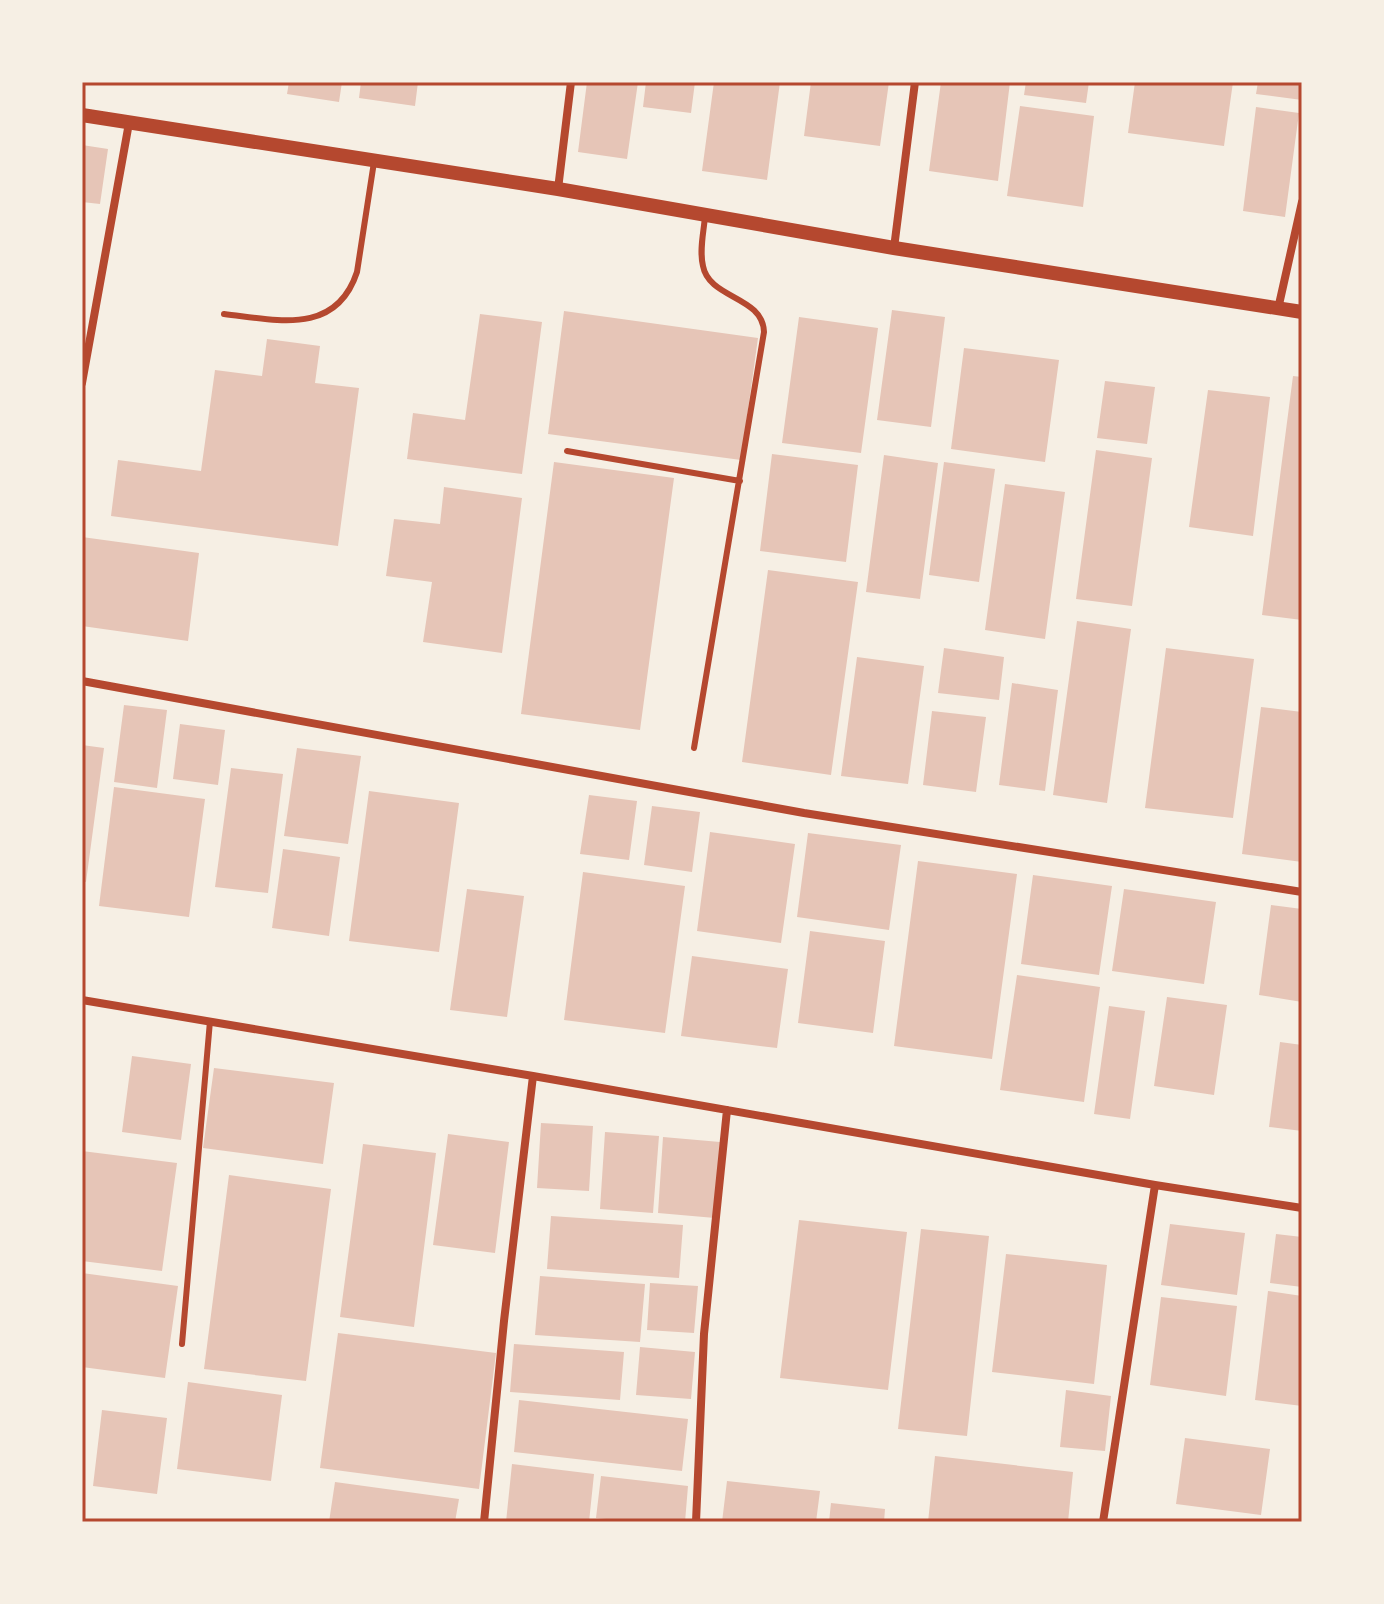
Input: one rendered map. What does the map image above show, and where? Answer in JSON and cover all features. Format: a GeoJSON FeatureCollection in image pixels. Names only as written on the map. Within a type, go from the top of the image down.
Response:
{"type":"FeatureCollection","features":[{"type":"Feature","properties":{"kind":"street"},"geometry":{"type":"LineString","coordinates":[[558,189],[571,82]]}},
{"type":"Feature","properties":{"kind":"street"},"geometry":{"type":"LineString","coordinates":[[894,248],[915,82]]}},
{"type":"Feature","properties":{"kind":"street"},"geometry":{"type":"LineString","coordinates":[[82,115],[558,189],[894,248],[1302,312]]}},
{"type":"Feature","properties":{"kind":"street"},"geometry":{"type":"LineString","coordinates":[[82,383],[129,123]]}},
{"type":"Feature","properties":{"kind":"street"},"geometry":{"type":"LineString","coordinates":[[1278,309],[1302,202]]}},
{"type":"Feature","properties":{"kind":"street"},"geometry":{"type":"LineString","coordinates":[[82,681],[804,813],[1302,892]]}},
{"type":"Feature","properties":{"kind":"street"},"geometry":{"type":"LineString","coordinates":[[82,1000],[1302,1208]]}},
{"type":"Feature","properties":{"kind":"street"},"geometry":{"type":"LineString","coordinates":[[484,1522],[533,1076]]}},
{"type":"Feature","properties":{"kind":"street"},"geometry":{"type":"LineString","coordinates":[[696,1522],[704,1334],[727,1110]]}},
{"type":"Feature","properties":{"kind":"street"},"geometry":{"type":"LineString","coordinates":[[1103,1522],[1155,1185]]}},
{"type":"Feature","properties":{"kind":"lane"},"geometry":{"type":"LineString","coordinates":[[224,314],[300,321],[330,312],[341,303],[351,290],[357,272],[374,160]]}},
{"type":"Feature","properties":{"kind":"lane"},"geometry":{"type":"LineString","coordinates":[[694,748],[764,326],[756,312],[712,283],[706,274],[702,265],[705,216]]}},
{"type":"Feature","properties":{"kind":"lane"},"geometry":{"type":"LineString","coordinates":[[567,451],[740,481]]}},
{"type":"Feature","properties":{"kind":"lane"},"geometry":{"type":"LineString","coordinates":[[182,1344],[210,1021]]}},
{"type":"Feature","properties":{"kind":"building"},"geometry":{"type":"Polygon","coordinates":[[[289,82],[342,82],[339,102],[287,94],[289,82]]]}},
{"type":"Feature","properties":{"kind":"building"},"geometry":{"type":"Polygon","coordinates":[[[361,82],[418,82],[415,106],[359,98],[361,82]]]}},
{"type":"Feature","properties":{"kind":"building"},"geometry":{"type":"Polygon","coordinates":[[[587,82],[638,82],[627,159],[578,152],[587,82]]]}},
{"type":"Feature","properties":{"kind":"building"},"geometry":{"type":"Polygon","coordinates":[[[646,82],[695,82],[691,113],[643,107],[646,82]]]}},
{"type":"Feature","properties":{"kind":"building"},"geometry":{"type":"Polygon","coordinates":[[[714,82],[780,82],[767,180],[702,171],[714,82]]]}},
{"type":"Feature","properties":{"kind":"building"},"geometry":{"type":"Polygon","coordinates":[[[811,82],[889,82],[880,146],[804,136],[811,82]]]}},
{"type":"Feature","properties":{"kind":"building"},"geometry":{"type":"Polygon","coordinates":[[[941,82],[1010,82],[998,181],[929,171],[941,82]]]}},
{"type":"Feature","properties":{"kind":"building"},"geometry":{"type":"Polygon","coordinates":[[[1026,82],[1089,82],[1086,103],[1024,95],[1026,82]]]}},
{"type":"Feature","properties":{"kind":"building"},"geometry":{"type":"Polygon","coordinates":[[[1135,82],[1233,82],[1224,146],[1128,133],[1135,82]]]}},
{"type":"Feature","properties":{"kind":"building"},"geometry":{"type":"Polygon","coordinates":[[[1258,82],[1302,82],[1302,100],[1256,94],[1258,82]]]}},
{"type":"Feature","properties":{"kind":"building"},"geometry":{"type":"Polygon","coordinates":[[[1020,106],[1094,116],[1083,207],[1007,196],[1020,106]]]}},
{"type":"Feature","properties":{"kind":"building"},"geometry":{"type":"Polygon","coordinates":[[[1256,107],[1299,113],[1285,217],[1243,211],[1256,107]]]}},
{"type":"Feature","properties":{"kind":"building"},"geometry":{"type":"Polygon","coordinates":[[[82,145],[108,149],[100,204],[82,202],[82,145]]]}},
{"type":"Feature","properties":{"kind":"building"},"geometry":{"type":"Polygon","coordinates":[[[892,310],[945,317],[931,427],[877,420],[892,310]]]}},
{"type":"Feature","properties":{"kind":"building"},"geometry":{"type":"Polygon","coordinates":[[[564,311],[758,338],[741,460],[548,434],[564,311]]]}},
{"type":"Feature","properties":{"kind":"building"},"geometry":{"type":"Polygon","coordinates":[[[480,314],[542,322],[522,474],[407,459],[413,413],[465,420],[480,314]]]}},
{"type":"Feature","properties":{"kind":"building"},"geometry":{"type":"Polygon","coordinates":[[[799,317],[878,328],[861,453],[782,443],[799,317]]]}},
{"type":"Feature","properties":{"kind":"building"},"geometry":{"type":"Polygon","coordinates":[[[267,339],[320,346],[315,383],[359,388],[338,546],[111,516],[118,460],[201,471],[215,370],[262,376],[267,339]]]}},
{"type":"Feature","properties":{"kind":"building"},"geometry":{"type":"Polygon","coordinates":[[[964,348],[1059,360],[1045,462],[951,449],[964,348]]]}},
{"type":"Feature","properties":{"kind":"building"},"geometry":{"type":"Polygon","coordinates":[[[1293,376],[1302,377],[1302,620],[1262,615],[1293,376]]]}},
{"type":"Feature","properties":{"kind":"building"},"geometry":{"type":"Polygon","coordinates":[[[1105,381],[1155,387],[1147,444],[1097,438],[1105,381]]]}},
{"type":"Feature","properties":{"kind":"building"},"geometry":{"type":"Polygon","coordinates":[[[1208,390],[1270,397],[1253,536],[1189,527],[1208,390]]]}},
{"type":"Feature","properties":{"kind":"building"},"geometry":{"type":"Polygon","coordinates":[[[1096,450],[1152,458],[1132,606],[1076,599],[1096,450]]]}},
{"type":"Feature","properties":{"kind":"building"},"geometry":{"type":"Polygon","coordinates":[[[772,454],[858,465],[846,562],[760,551],[772,454]]]}},
{"type":"Feature","properties":{"kind":"building"},"geometry":{"type":"Polygon","coordinates":[[[884,455],[938,463],[920,599],[866,592],[884,455]]]}},
{"type":"Feature","properties":{"kind":"building"},"geometry":{"type":"Polygon","coordinates":[[[554,462],[674,478],[640,730],[521,714],[554,462]]]}},
{"type":"Feature","properties":{"kind":"building"},"geometry":{"type":"Polygon","coordinates":[[[944,462],[995,469],[979,582],[929,575],[944,462]]]}},
{"type":"Feature","properties":{"kind":"building"},"geometry":{"type":"Polygon","coordinates":[[[1005,484],[1065,492],[1045,639],[985,630],[1005,484]]]}},
{"type":"Feature","properties":{"kind":"building"},"geometry":{"type":"Polygon","coordinates":[[[444,487],[522,498],[502,653],[423,642],[432,582],[386,576],[394,519],[440,524],[444,487]]]}},
{"type":"Feature","properties":{"kind":"building"},"geometry":{"type":"Polygon","coordinates":[[[82,537],[199,553],[188,641],[82,626],[82,537]]]}},
{"type":"Feature","properties":{"kind":"building"},"geometry":{"type":"Polygon","coordinates":[[[768,570],[858,582],[831,775],[742,762],[768,570]]]}},
{"type":"Feature","properties":{"kind":"building"},"geometry":{"type":"Polygon","coordinates":[[[1077,621],[1131,629],[1107,803],[1053,795],[1077,621]]]}},
{"type":"Feature","properties":{"kind":"building"},"geometry":{"type":"Polygon","coordinates":[[[944,648],[1004,657],[999,700],[938,693],[944,648]]]}},
{"type":"Feature","properties":{"kind":"building"},"geometry":{"type":"Polygon","coordinates":[[[1166,648],[1254,659],[1233,818],[1145,808],[1166,648]]]}},
{"type":"Feature","properties":{"kind":"building"},"geometry":{"type":"Polygon","coordinates":[[[857,657],[924,666],[908,784],[841,776],[857,657]]]}},
{"type":"Feature","properties":{"kind":"building"},"geometry":{"type":"Polygon","coordinates":[[[1012,683],[1058,690],[1045,791],[999,785],[1012,683]]]}},
{"type":"Feature","properties":{"kind":"building"},"geometry":{"type":"Polygon","coordinates":[[[124,705],[167,710],[157,788],[114,782],[124,705]]]}},
{"type":"Feature","properties":{"kind":"building"},"geometry":{"type":"Polygon","coordinates":[[[1261,707],[1302,712],[1302,862],[1242,854],[1261,707]]]}},
{"type":"Feature","properties":{"kind":"building"},"geometry":{"type":"Polygon","coordinates":[[[932,711],[986,717],[976,792],[923,785],[932,711]]]}},
{"type":"Feature","properties":{"kind":"building"},"geometry":{"type":"Polygon","coordinates":[[[180,724],[225,730],[218,785],[173,779],[180,724]]]}},
{"type":"Feature","properties":{"kind":"building"},"geometry":{"type":"Polygon","coordinates":[[[82,745],[104,748],[86,882],[82,881],[82,745]]]}},
{"type":"Feature","properties":{"kind":"building"},"geometry":{"type":"Polygon","coordinates":[[[297,748],[361,756],[348,844],[284,836],[297,748]]]}},
{"type":"Feature","properties":{"kind":"building"},"geometry":{"type":"Polygon","coordinates":[[[231,768],[283,774],[268,893],[215,887],[231,768]]]}},
{"type":"Feature","properties":{"kind":"building"},"geometry":{"type":"Polygon","coordinates":[[[114,787],[205,799],[189,917],[99,906],[114,787]]]}},
{"type":"Feature","properties":{"kind":"building"},"geometry":{"type":"Polygon","coordinates":[[[369,791],[459,803],[439,952],[349,941],[369,791]]]}},
{"type":"Feature","properties":{"kind":"building"},"geometry":{"type":"Polygon","coordinates":[[[589,795],[637,801],[629,860],[580,854],[589,795]]]}},
{"type":"Feature","properties":{"kind":"building"},"geometry":{"type":"Polygon","coordinates":[[[652,806],[700,812],[692,872],[644,865],[652,806]]]}},
{"type":"Feature","properties":{"kind":"building"},"geometry":{"type":"Polygon","coordinates":[[[710,832],[795,844],[781,943],[697,931],[710,832]]]}},
{"type":"Feature","properties":{"kind":"building"},"geometry":{"type":"Polygon","coordinates":[[[808,833],[901,845],[889,930],[797,917],[808,833]]]}},
{"type":"Feature","properties":{"kind":"building"},"geometry":{"type":"Polygon","coordinates":[[[283,849],[340,857],[329,936],[272,928],[283,849]]]}},
{"type":"Feature","properties":{"kind":"building"},"geometry":{"type":"Polygon","coordinates":[[[918,861],[1017,874],[992,1059],[894,1046],[918,861]]]}},
{"type":"Feature","properties":{"kind":"building"},"geometry":{"type":"Polygon","coordinates":[[[583,872],[685,886],[665,1033],[564,1020],[583,872]]]}},
{"type":"Feature","properties":{"kind":"building"},"geometry":{"type":"Polygon","coordinates":[[[1033,875],[1112,886],[1099,975],[1021,964],[1033,875]]]}},
{"type":"Feature","properties":{"kind":"building"},"geometry":{"type":"Polygon","coordinates":[[[467,889],[524,896],[507,1017],[450,1010],[467,889]]]}},
{"type":"Feature","properties":{"kind":"building"},"geometry":{"type":"Polygon","coordinates":[[[1124,889],[1216,902],[1204,984],[1112,971],[1124,889]]]}},
{"type":"Feature","properties":{"kind":"building"},"geometry":{"type":"Polygon","coordinates":[[[1271,905],[1302,909],[1302,1002],[1259,995],[1271,905]]]}},
{"type":"Feature","properties":{"kind":"building"},"geometry":{"type":"Polygon","coordinates":[[[810,931],[885,941],[873,1033],[798,1023],[810,931]]]}},
{"type":"Feature","properties":{"kind":"building"},"geometry":{"type":"Polygon","coordinates":[[[692,956],[788,969],[777,1048],[681,1036],[692,956]]]}},
{"type":"Feature","properties":{"kind":"building"},"geometry":{"type":"Polygon","coordinates":[[[1017,975],[1100,987],[1084,1102],[1000,1090],[1017,975]]]}},
{"type":"Feature","properties":{"kind":"building"},"geometry":{"type":"Polygon","coordinates":[[[1167,997],[1227,1005],[1214,1095],[1154,1086],[1167,997]]]}},
{"type":"Feature","properties":{"kind":"building"},"geometry":{"type":"Polygon","coordinates":[[[1109,1006],[1145,1011],[1130,1119],[1094,1114],[1109,1006]]]}},
{"type":"Feature","properties":{"kind":"building"},"geometry":{"type":"Polygon","coordinates":[[[1280,1042],[1302,1045],[1302,1131],[1269,1127],[1280,1042]]]}},
{"type":"Feature","properties":{"kind":"building"},"geometry":{"type":"Polygon","coordinates":[[[132,1056],[191,1064],[181,1140],[122,1132],[132,1056]]]}},
{"type":"Feature","properties":{"kind":"building"},"geometry":{"type":"Polygon","coordinates":[[[214,1068],[334,1083],[323,1164],[203,1148],[214,1068]]]}},
{"type":"Feature","properties":{"kind":"building"},"geometry":{"type":"Polygon","coordinates":[[[541,1123],[593,1126],[589,1191],[537,1188],[541,1123]]]}},
{"type":"Feature","properties":{"kind":"building"},"geometry":{"type":"Polygon","coordinates":[[[605,1132],[659,1136],[653,1213],[600,1209],[605,1132]]]}},
{"type":"Feature","properties":{"kind":"building"},"geometry":{"type":"Polygon","coordinates":[[[448,1134],[509,1142],[495,1253],[433,1245],[448,1134]]]}},
{"type":"Feature","properties":{"kind":"building"},"geometry":{"type":"Polygon","coordinates":[[[663,1137],[720,1142],[715,1218],[658,1213],[663,1137]]]}},
{"type":"Feature","properties":{"kind":"building"},"geometry":{"type":"Polygon","coordinates":[[[363,1144],[436,1153],[414,1327],[340,1317],[363,1144]]]}},
{"type":"Feature","properties":{"kind":"building"},"geometry":{"type":"Polygon","coordinates":[[[82,1151],[177,1163],[162,1271],[82,1261],[82,1151]]]}},
{"type":"Feature","properties":{"kind":"building"},"geometry":{"type":"Polygon","coordinates":[[[229,1175],[331,1189],[306,1381],[204,1369],[229,1175]]]}},
{"type":"Feature","properties":{"kind":"building"},"geometry":{"type":"Polygon","coordinates":[[[551,1216],[683,1225],[679,1278],[547,1269],[551,1216]]]}},
{"type":"Feature","properties":{"kind":"building"},"geometry":{"type":"Polygon","coordinates":[[[799,1220],[907,1232],[888,1390],[780,1378],[799,1220]]]}},
{"type":"Feature","properties":{"kind":"building"},"geometry":{"type":"Polygon","coordinates":[[[1170,1224],[1245,1233],[1237,1295],[1161,1285],[1170,1224]]]}},
{"type":"Feature","properties":{"kind":"building"},"geometry":{"type":"Polygon","coordinates":[[[921,1229],[989,1236],[967,1436],[898,1429],[921,1229]]]}},
{"type":"Feature","properties":{"kind":"building"},"geometry":{"type":"Polygon","coordinates":[[[1276,1234],[1302,1237],[1302,1287],[1270,1283],[1276,1234]]]}},
{"type":"Feature","properties":{"kind":"building"},"geometry":{"type":"Polygon","coordinates":[[[1006,1254],[1107,1265],[1094,1384],[992,1372],[1006,1254]]]}},
{"type":"Feature","properties":{"kind":"building"},"geometry":{"type":"Polygon","coordinates":[[[82,1273],[178,1286],[165,1378],[82,1367],[82,1273]]]}},
{"type":"Feature","properties":{"kind":"building"},"geometry":{"type":"Polygon","coordinates":[[[540,1276],[645,1284],[640,1342],[535,1335],[540,1276]]]}},
{"type":"Feature","properties":{"kind":"building"},"geometry":{"type":"Polygon","coordinates":[[[650,1283],[698,1286],[694,1333],[647,1330],[650,1283]]]}},
{"type":"Feature","properties":{"kind":"building"},"geometry":{"type":"Polygon","coordinates":[[[1268,1291],[1302,1296],[1302,1406],[1255,1400],[1268,1291]]]}},
{"type":"Feature","properties":{"kind":"building"},"geometry":{"type":"Polygon","coordinates":[[[1161,1297],[1237,1306],[1226,1396],[1150,1385],[1161,1297]]]}},
{"type":"Feature","properties":{"kind":"building"},"geometry":{"type":"Polygon","coordinates":[[[338,1333],[496,1353],[479,1489],[320,1468],[338,1333]]]}},
{"type":"Feature","properties":{"kind":"building"},"geometry":{"type":"Polygon","coordinates":[[[514,1344],[624,1352],[620,1400],[510,1392],[514,1344]]]}},
{"type":"Feature","properties":{"kind":"building"},"geometry":{"type":"Polygon","coordinates":[[[640,1347],[695,1352],[691,1399],[636,1395],[640,1347]]]}},
{"type":"Feature","properties":{"kind":"building"},"geometry":{"type":"Polygon","coordinates":[[[188,1382],[282,1395],[271,1481],[177,1469],[188,1382]]]}},
{"type":"Feature","properties":{"kind":"building"},"geometry":{"type":"Polygon","coordinates":[[[1066,1390],[1111,1396],[1105,1451],[1060,1447],[1066,1390]]]}},
{"type":"Feature","properties":{"kind":"building"},"geometry":{"type":"Polygon","coordinates":[[[519,1400],[688,1419],[682,1471],[514,1452],[519,1400]]]}},
{"type":"Feature","properties":{"kind":"building"},"geometry":{"type":"Polygon","coordinates":[[[102,1410],[167,1418],[157,1494],[93,1486],[102,1410]]]}},
{"type":"Feature","properties":{"kind":"building"},"geometry":{"type":"Polygon","coordinates":[[[1185,1438],[1270,1449],[1261,1515],[1176,1504],[1185,1438]]]}},
{"type":"Feature","properties":{"kind":"building"},"geometry":{"type":"Polygon","coordinates":[[[935,1456],[1073,1472],[1068,1522],[928,1522],[935,1456]]]}},
{"type":"Feature","properties":{"kind":"building"},"geometry":{"type":"Polygon","coordinates":[[[512,1464],[594,1474],[589,1522],[506,1522],[512,1464]]]}},
{"type":"Feature","properties":{"kind":"building"},"geometry":{"type":"Polygon","coordinates":[[[601,1476],[688,1486],[685,1522],[596,1518],[601,1476]]]}},
{"type":"Feature","properties":{"kind":"building"},"geometry":{"type":"Polygon","coordinates":[[[727,1481],[820,1491],[816,1522],[722,1522],[727,1481]]]}},
{"type":"Feature","properties":{"kind":"building"},"geometry":{"type":"Polygon","coordinates":[[[335,1482],[459,1499],[455,1522],[329,1522],[335,1482]]]}},
{"type":"Feature","properties":{"kind":"building"},"geometry":{"type":"Polygon","coordinates":[[[831,1503],[885,1509],[884,1522],[829,1522],[831,1503]]]}}]}
